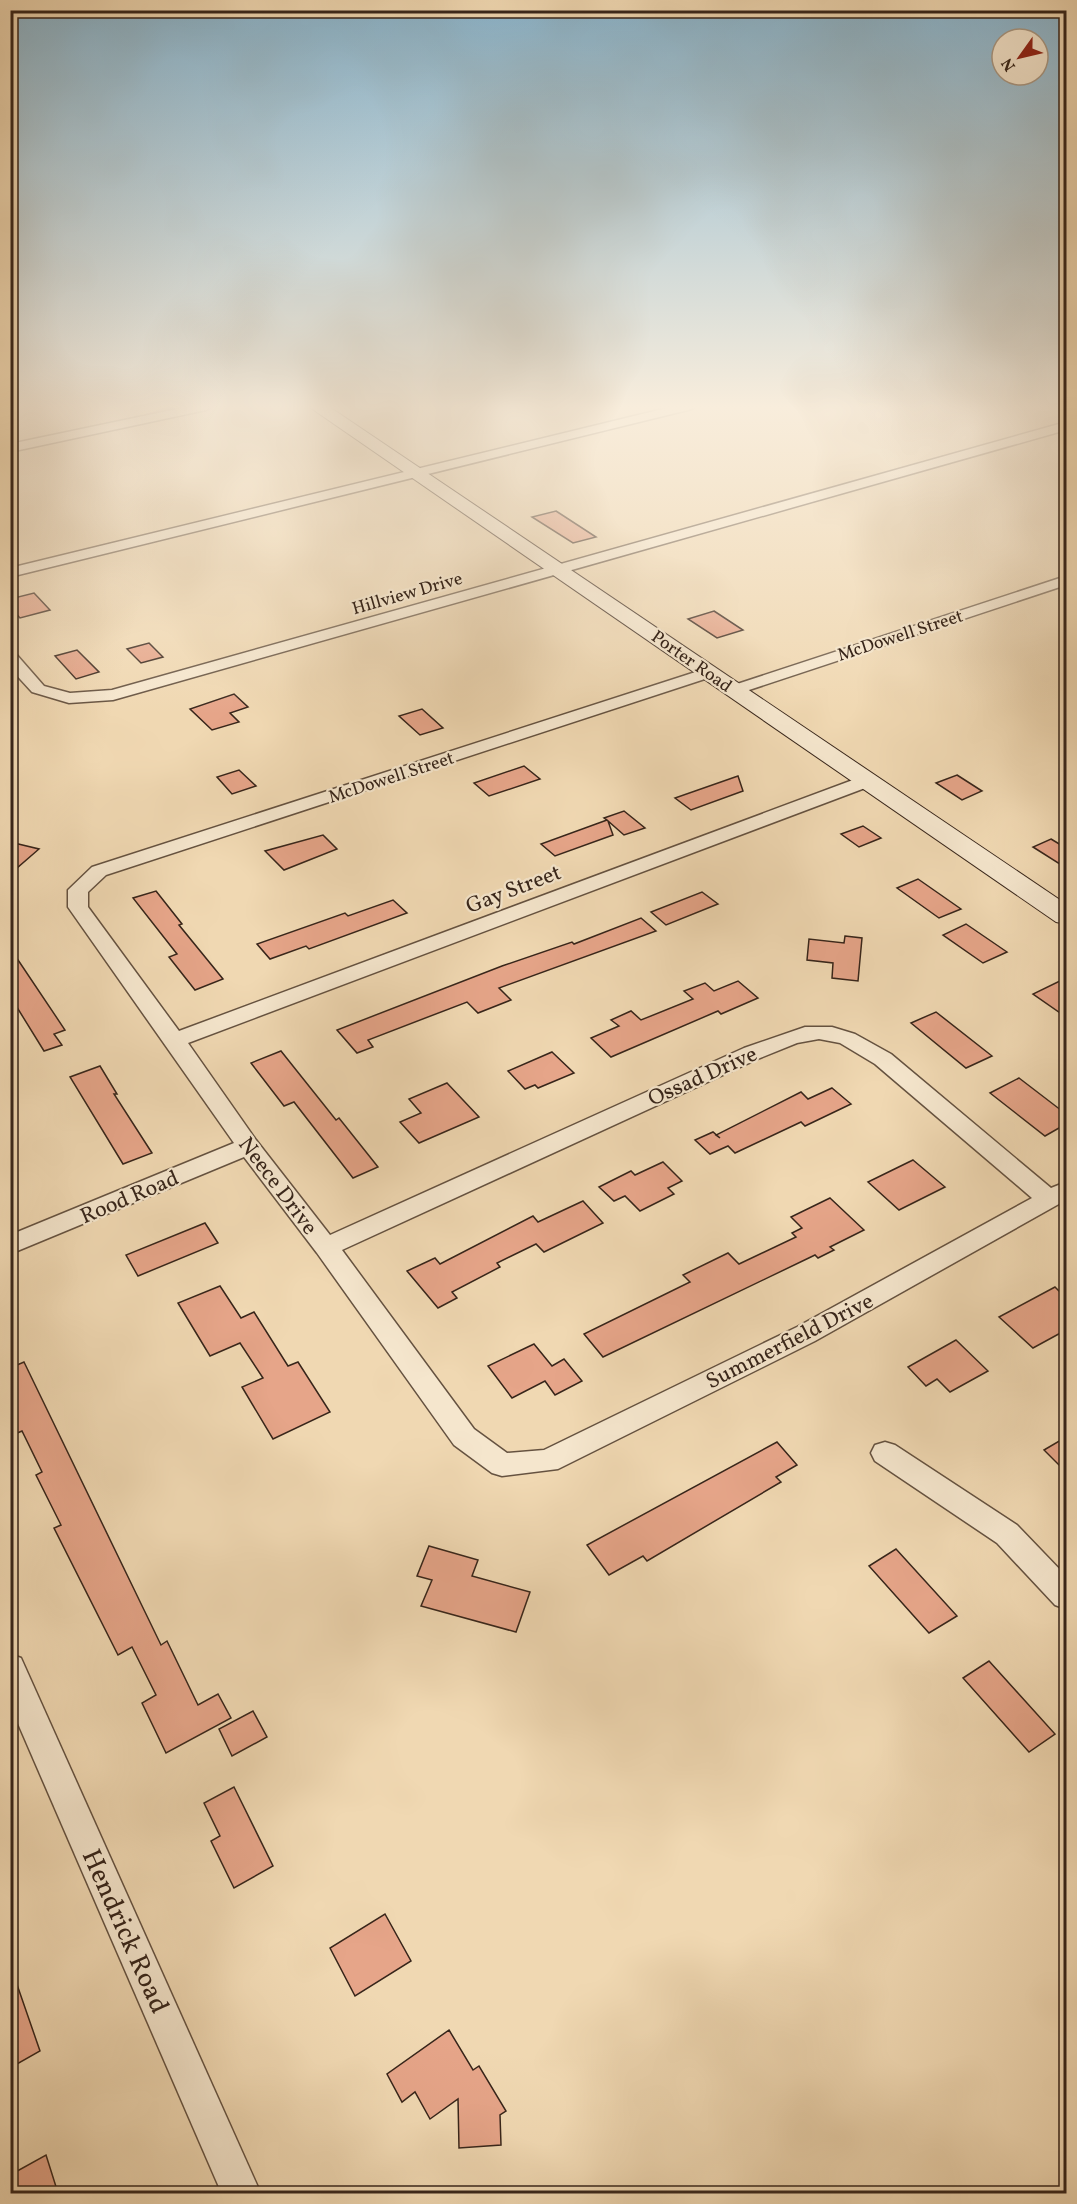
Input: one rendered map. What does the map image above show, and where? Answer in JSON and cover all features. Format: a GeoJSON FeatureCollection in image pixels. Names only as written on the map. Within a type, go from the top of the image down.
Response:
{"type":"FeatureCollection","features":[{"type":"Feature","properties":{"kind":"street"},"geometry":{"type":"LineString","coordinates":[[10,573],[271,509]]}},
{"type":"Feature","properties":{"kind":"street","name":"Porter Road"},"geometry":{"type":"LineString","coordinates":[[470,509],[1066,916]]}},
{"type":"Feature","properties":{"kind":"street","name":"Hillview Drive"},"geometry":{"type":"LineString","coordinates":[[10,657],[38,688],[69,698],[113,695],[775,509]]}},
{"type":"Feature","properties":{"kind":"street","name":"McDowell Street"},"geometry":{"type":"LineString","coordinates":[[734,690],[1066,580]]}},
{"type":"Feature","properties":{"kind":"street","name":"McDowell Street"},"geometry":{"type":"LineString","coordinates":[[78,890],[99,871],[708,673]]}},
{"type":"Feature","properties":{"kind":"street","name":"Gay Street"},"geometry":{"type":"LineString","coordinates":[[175,1040],[867,780]]}},
{"type":"Feature","properties":{"kind":"street","name":"Neece Drive"},"geometry":{"type":"LineString","coordinates":[[78,890],[78,907],[175,1040],[248,1146],[326,1247],[464,1437],[502,1466]]}},
{"type":"Feature","properties":{"kind":"street","name":"Ossad Drive"},"geometry":{"type":"LineString","coordinates":[[326,1247],[752,1053],[797,1034],[823,1032],[854,1040],[883,1059],[1058,1194]]}},
{"type":"Feature","properties":{"kind":"street","name":"Rood Road"},"geometry":{"type":"LineString","coordinates":[[10,1245],[248,1146]]}},
{"type":"Feature","properties":{"kind":"street","name":"Summerfield Drive"},"geometry":{"type":"LineString","coordinates":[[502,1466],[548,1461],[806,1334],[1058,1194]]}},
{"type":"Feature","properties":{"kind":"street"},"geometry":{"type":"LineString","coordinates":[[885,1453],[1007,1534],[1066,1596]]}},
{"type":"Feature","properties":{"kind":"street","name":"Hendrick Road"},"geometry":{"type":"LineString","coordinates":[[10,1668],[242,2193]]}},
{"type":"Feature","properties":{"kind":"building"},"geometry":{"type":"Polygon","coordinates":[[[556,511],[596,537],[573,543],[532,517],[556,511]]]}},
{"type":"Feature","properties":{"kind":"building"},"geometry":{"type":"Polygon","coordinates":[[[34,593],[50,610],[20,618],[10,607],[10,599],[34,593]]]}},
{"type":"Feature","properties":{"kind":"building"},"geometry":{"type":"Polygon","coordinates":[[[714,611],[743,630],[717,638],[688,619],[714,611]]]}},
{"type":"Feature","properties":{"kind":"building"},"geometry":{"type":"Polygon","coordinates":[[[149,643],[163,657],[141,663],[127,649],[149,643]]]}},
{"type":"Feature","properties":{"kind":"building"},"geometry":{"type":"Polygon","coordinates":[[[77,650],[99,672],[76,679],[55,656],[77,650]]]}},
{"type":"Feature","properties":{"kind":"building"},"geometry":{"type":"Polygon","coordinates":[[[234,694],[248,707],[230,713],[239,722],[212,730],[190,709],[234,694]]]}},
{"type":"Feature","properties":{"kind":"building"},"geometry":{"type":"Polygon","coordinates":[[[422,709],[443,728],[420,735],[399,716],[422,709]]]}},
{"type":"Feature","properties":{"kind":"building"},"geometry":{"type":"Polygon","coordinates":[[[524,766],[540,779],[489,796],[474,783],[524,766]]]}},
{"type":"Feature","properties":{"kind":"building"},"geometry":{"type":"Polygon","coordinates":[[[239,770],[256,786],[232,794],[217,777],[239,770]]]}},
{"type":"Feature","properties":{"kind":"building"},"geometry":{"type":"Polygon","coordinates":[[[957,775],[982,791],[962,800],[936,783],[957,775]]]}},
{"type":"Feature","properties":{"kind":"building"},"geometry":{"type":"Polygon","coordinates":[[[738,776],[743,791],[691,810],[675,798],[738,776]]]}},
{"type":"Feature","properties":{"kind":"building"},"geometry":{"type":"Polygon","coordinates":[[[624,811],[645,828],[624,835],[608,821],[613,835],[555,856],[541,844],[607,820],[604,818],[624,811]]]}},
{"type":"Feature","properties":{"kind":"building"},"geometry":{"type":"Polygon","coordinates":[[[863,826],[881,838],[859,847],[841,834],[863,826]]]}},
{"type":"Feature","properties":{"kind":"building"},"geometry":{"type":"Polygon","coordinates":[[[323,835],[337,849],[284,870],[265,851],[323,835]]]}},
{"type":"Feature","properties":{"kind":"building"},"geometry":{"type":"Polygon","coordinates":[[[1051,839],[1066,848],[1066,868],[1033,847],[1051,839]]]}},
{"type":"Feature","properties":{"kind":"building"},"geometry":{"type":"Polygon","coordinates":[[[10,842],[39,849],[10,874],[10,842]]]}},
{"type":"Feature","properties":{"kind":"building"},"geometry":{"type":"Polygon","coordinates":[[[918,879],[961,909],[939,918],[897,888],[918,879]]]}},
{"type":"Feature","properties":{"kind":"building"},"geometry":{"type":"Polygon","coordinates":[[[156,891],[182,924],[179,925],[223,979],[195,990],[169,957],[177,954],[133,898],[156,891]]]}},
{"type":"Feature","properties":{"kind":"building"},"geometry":{"type":"Polygon","coordinates":[[[702,892],[718,904],[666,925],[651,912],[702,892]]]}},
{"type":"Feature","properties":{"kind":"building"},"geometry":{"type":"Polygon","coordinates":[[[393,900],[407,913],[309,949],[306,946],[270,959],[257,944],[345,913],[348,916],[393,900]]]}},
{"type":"Feature","properties":{"kind":"building"},"geometry":{"type":"Polygon","coordinates":[[[641,918],[656,931],[499,988],[511,1000],[478,1013],[467,1002],[368,1040],[373,1047],[357,1053],[337,1030],[502,966],[572,942],[574,944],[641,918]]]}},
{"type":"Feature","properties":{"kind":"building"},"geometry":{"type":"Polygon","coordinates":[[[966,924],[1007,952],[983,963],[943,935],[966,924]]]}},
{"type":"Feature","properties":{"kind":"building"},"geometry":{"type":"Polygon","coordinates":[[[845,936],[862,938],[858,981],[832,978],[833,963],[807,960],[809,939],[844,943],[845,936]]]}},
{"type":"Feature","properties":{"kind":"building"},"geometry":{"type":"Polygon","coordinates":[[[10,948],[65,1030],[54,1034],[62,1045],[44,1051],[10,996],[10,948]]]}},
{"type":"Feature","properties":{"kind":"building"},"geometry":{"type":"Polygon","coordinates":[[[1066,978],[1066,1017],[1033,994],[1066,978]]]}},
{"type":"Feature","properties":{"kind":"building"},"geometry":{"type":"Polygon","coordinates":[[[738,981],[758,998],[721,1014],[718,1011],[611,1057],[591,1038],[619,1026],[611,1020],[631,1011],[641,1020],[693,999],[684,991],[705,983],[714,991],[738,981]]]}},
{"type":"Feature","properties":{"kind":"building"},"geometry":{"type":"Polygon","coordinates":[[[936,1012],[992,1056],[966,1068],[911,1023],[936,1012]]]}},
{"type":"Feature","properties":{"kind":"building"},"geometry":{"type":"Polygon","coordinates":[[[281,1051],[336,1120],[339,1118],[378,1167],[353,1178],[294,1102],[284,1106],[251,1063],[281,1051]]]}},
{"type":"Feature","properties":{"kind":"building"},"geometry":{"type":"Polygon","coordinates":[[[552,1052],[574,1073],[538,1088],[535,1085],[525,1089],[508,1071],[552,1052]]]}},
{"type":"Feature","properties":{"kind":"building"},"geometry":{"type":"Polygon","coordinates":[[[100,1066],[117,1094],[114,1094],[152,1153],[123,1164],[70,1077],[100,1066]]]}},
{"type":"Feature","properties":{"kind":"building"},"geometry":{"type":"Polygon","coordinates":[[[1019,1078],[1066,1114],[1066,1124],[1045,1136],[990,1093],[1019,1078]]]}},
{"type":"Feature","properties":{"kind":"building"},"geometry":{"type":"Polygon","coordinates":[[[447,1083],[479,1117],[419,1143],[400,1122],[421,1113],[409,1099],[447,1083]]]}},
{"type":"Feature","properties":{"kind":"building"},"geometry":{"type":"Polygon","coordinates":[[[832,1088],[851,1104],[805,1126],[801,1122],[735,1153],[728,1146],[710,1154],[695,1140],[713,1132],[716,1135],[801,1092],[808,1099],[832,1088]]]}},
{"type":"Feature","properties":{"kind":"building"},"geometry":{"type":"Polygon","coordinates":[[[913,1160],[945,1187],[899,1210],[868,1182],[913,1160]]]}},
{"type":"Feature","properties":{"kind":"building"},"geometry":{"type":"Polygon","coordinates":[[[663,1162],[682,1181],[668,1188],[674,1194],[640,1211],[625,1196],[614,1201],[599,1187],[631,1171],[635,1175],[663,1162]]]}},
{"type":"Feature","properties":{"kind":"building"},"geometry":{"type":"Polygon","coordinates":[[[830,1198],[864,1230],[830,1247],[834,1250],[818,1258],[815,1255],[603,1357],[584,1334],[690,1282],[683,1275],[728,1253],[739,1264],[796,1237],[792,1233],[802,1228],[791,1217],[830,1198]]]}},
{"type":"Feature","properties":{"kind":"building"},"geometry":{"type":"Polygon","coordinates":[[[583,1201],[603,1223],[544,1252],[536,1244],[497,1263],[500,1267],[452,1292],[457,1298],[438,1308],[407,1271],[435,1258],[440,1264],[533,1216],[538,1222],[583,1201]]]}},
{"type":"Feature","properties":{"kind":"building"},"geometry":{"type":"Polygon","coordinates":[[[205,1223],[218,1243],[138,1276],[126,1255],[205,1223]]]}},
{"type":"Feature","properties":{"kind":"building"},"geometry":{"type":"Polygon","coordinates":[[[220,1286],[241,1318],[254,1312],[288,1366],[298,1362],[330,1412],[273,1439],[242,1387],[263,1378],[240,1343],[210,1356],[178,1303],[220,1286]]]}},
{"type":"Feature","properties":{"kind":"building"},"geometry":{"type":"Polygon","coordinates":[[[1055,1287],[1066,1298],[1066,1330],[1033,1348],[999,1317],[1055,1287]]]}},
{"type":"Feature","properties":{"kind":"building"},"geometry":{"type":"Polygon","coordinates":[[[956,1340],[988,1371],[950,1392],[937,1379],[926,1386],[908,1367],[956,1340]]]}},
{"type":"Feature","properties":{"kind":"building"},"geometry":{"type":"Polygon","coordinates":[[[534,1344],[552,1366],[564,1359],[582,1381],[555,1395],[545,1381],[512,1398],[488,1366],[534,1344]]]}},
{"type":"Feature","properties":{"kind":"building"},"geometry":{"type":"Polygon","coordinates":[[[24,1362],[161,1645],[167,1641],[198,1705],[218,1694],[231,1718],[166,1753],[142,1703],[156,1695],[132,1647],[118,1655],[54,1528],[61,1525],[36,1475],[42,1472],[22,1431],[10,1436],[10,1368],[24,1362]]]}},
{"type":"Feature","properties":{"kind":"building"},"geometry":{"type":"Polygon","coordinates":[[[1066,1437],[1066,1472],[1044,1450],[1066,1437]]]}},
{"type":"Feature","properties":{"kind":"building"},"geometry":{"type":"Polygon","coordinates":[[[777,1442],[797,1465],[776,1477],[781,1482],[647,1561],[643,1556],[609,1575],[587,1545],[777,1442]]]}},
{"type":"Feature","properties":{"kind":"building"},"geometry":{"type":"Polygon","coordinates":[[[429,1546],[478,1560],[472,1576],[530,1592],[516,1632],[421,1606],[432,1580],[417,1576],[429,1546]]]}},
{"type":"Feature","properties":{"kind":"building"},"geometry":{"type":"Polygon","coordinates":[[[896,1549],[957,1616],[929,1633],[869,1566],[896,1549]]]}},
{"type":"Feature","properties":{"kind":"building"},"geometry":{"type":"Polygon","coordinates":[[[989,1661],[1055,1734],[1029,1752],[963,1678],[989,1661]]]}},
{"type":"Feature","properties":{"kind":"building"},"geometry":{"type":"Polygon","coordinates":[[[253,1711],[267,1737],[232,1756],[219,1729],[253,1711]]]}},
{"type":"Feature","properties":{"kind":"building"},"geometry":{"type":"Polygon","coordinates":[[[234,1787],[273,1866],[234,1888],[211,1841],[220,1836],[204,1803],[234,1787]]]}},
{"type":"Feature","properties":{"kind":"building"},"geometry":{"type":"Polygon","coordinates":[[[385,1914],[411,1961],[355,1996],[330,1948],[385,1914]]]}},
{"type":"Feature","properties":{"kind":"building"},"geometry":{"type":"Polygon","coordinates":[[[10,1973],[13,1973],[40,2051],[10,2068],[10,1973]]]}},
{"type":"Feature","properties":{"kind":"building"},"geometry":{"type":"Polygon","coordinates":[[[449,2030],[473,2070],[479,2066],[506,2111],[500,2115],[501,2145],[459,2148],[458,2099],[430,2119],[415,2092],[402,2102],[387,2074],[449,2030]]]}},
{"type":"Feature","properties":{"kind":"building"},"geometry":{"type":"Polygon","coordinates":[[[46,2155],[58,2193],[10,2193],[10,2175],[46,2155]]]}}]}
